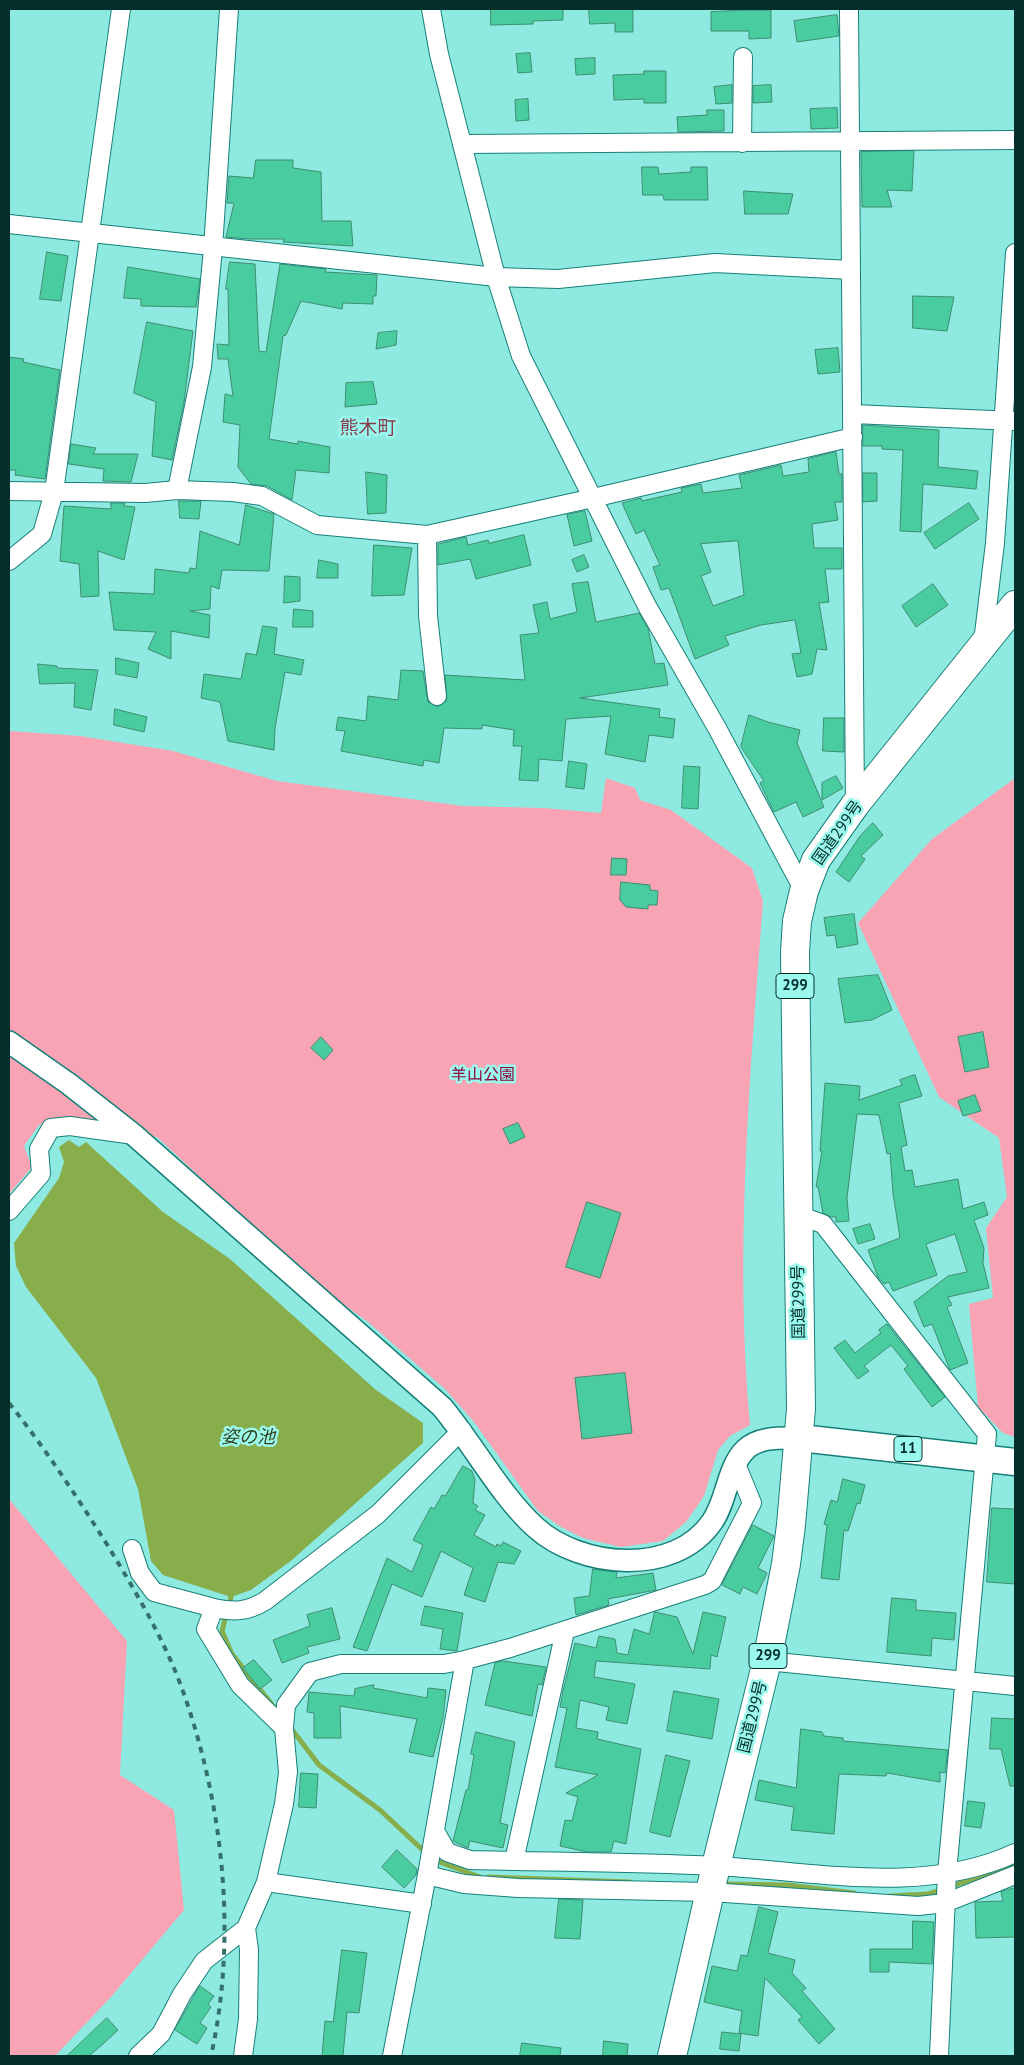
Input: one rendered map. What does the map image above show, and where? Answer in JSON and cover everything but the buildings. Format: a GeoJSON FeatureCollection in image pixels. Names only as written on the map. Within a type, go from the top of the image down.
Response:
{"type":"FeatureCollection","features":[{"type":"Feature","properties":{"kind":"highway","name":"国道299号"},"geometry":{"type":"LineString","coordinates":[[672,2056],[713,1879],[767,1661],[786,1564],[800,1438],[796,921],[804,891],[816,860],[856,805],[1015,605]]}},
{"type":"Feature","properties":{"kind":"main road","name":"11"},"geometry":{"type":"LineString","coordinates":[[800,1438],[1015,1462]]}},
{"type":"Feature","properties":{"kind":"street"},"geometry":{"type":"LineString","coordinates":[[9,560],[42,534],[54,492],[121,9]]}},
{"type":"Feature","properties":{"kind":"street"},"geometry":{"type":"LineString","coordinates":[[177,490],[202,367],[213,248],[229,9]]}},
{"type":"Feature","properties":{"kind":"street"},"geometry":{"type":"LineString","coordinates":[[431,9],[437,47],[496,278],[521,356],[647,606],[717,728],[804,891]]}},
{"type":"Feature","properties":{"kind":"street"},"geometry":{"type":"LineString","coordinates":[[849,9],[856,805]]}},
{"type":"Feature","properties":{"kind":"street"},"geometry":{"type":"LineString","coordinates":[[742,143],[743,57]]}},
{"type":"Feature","properties":{"kind":"street"},"geometry":{"type":"LineString","coordinates":[[462,144],[1015,140]]}},
{"type":"Feature","properties":{"kind":"street"},"geometry":{"type":"LineString","coordinates":[[9,224],[90,235],[496,278],[558,279],[715,263],[852,270]]}},
{"type":"Feature","properties":{"kind":"street"},"geometry":{"type":"LineString","coordinates":[[983,647],[1010,421],[1015,253]]}},
{"type":"Feature","properties":{"kind":"street"},"geometry":{"type":"LineString","coordinates":[[853,414],[1010,421]]}},
{"type":"Feature","properties":{"kind":"street"},"geometry":{"type":"LineString","coordinates":[[9,492],[145,493],[177,490],[262,496],[317,525],[427,535],[853,437]]}},
{"type":"Feature","properties":{"kind":"street"},"geometry":{"type":"LineString","coordinates":[[427,535],[428,616],[437,696]]}},
{"type":"Feature","properties":{"kind":"street"},"geometry":{"type":"LineString","coordinates":[[9,1042],[70,1084],[134,1135],[442,1407],[462,1430],[515,1505],[546,1536],[558,1543],[602,1558],[628,1562],[669,1556],[700,1536],[713,1521],[736,1464],[746,1449],[763,1440],[800,1438]]}},
{"type":"Feature","properties":{"kind":"street"},"geometry":{"type":"LineString","coordinates":[[9,1210],[41,1174],[39,1149],[51,1128],[70,1126],[134,1135]]}},
{"type":"Feature","properties":{"kind":"street"},"geometry":{"type":"LineString","coordinates":[[798,1215],[823,1224],[987,1434],[945,1900],[939,2056]]}},
{"type":"Feature","properties":{"kind":"street"},"geometry":{"type":"LineString","coordinates":[[132,1549],[140,1573],[154,1592],[233,1612],[245,1611],[265,1601],[378,1514],[462,1430]]}},
{"type":"Feature","properties":{"kind":"street"},"geometry":{"type":"LineString","coordinates":[[138,2056],[161,2034],[182,1994],[204,1961],[246,1928],[266,1882],[284,1804],[288,1772],[284,1728],[286,1705],[310,1672],[341,1664],[444,1664],[465,1660],[565,1631],[712,1581],[752,1503],[736,1464]]}},
{"type":"Feature","properties":{"kind":"street"},"geometry":{"type":"LineString","coordinates":[[214,1608],[206,1629],[240,1685],[284,1728]]}},
{"type":"Feature","properties":{"kind":"street"},"geometry":{"type":"LineString","coordinates":[[514,1861],[565,1631]]}},
{"type":"Feature","properties":{"kind":"street"},"geometry":{"type":"LineString","coordinates":[[392,2056],[428,1875],[465,1660]]}},
{"type":"Feature","properties":{"kind":"street"},"geometry":{"type":"LineString","coordinates":[[767,1661],[1015,1686]]}},
{"type":"Feature","properties":{"kind":"street"},"geometry":{"type":"LineString","coordinates":[[435,1831],[447,1852],[470,1860],[514,1861],[713,1879],[859,1904],[918,1906],[945,1900],[1015,1874]]}},
{"type":"Feature","properties":{"kind":"street"},"geometry":{"type":"LineString","coordinates":[[428,1875],[464,1884],[518,1888],[713,1879],[887,1878],[947,1875],[981,1868],[1015,1853]]}},
{"type":"Feature","properties":{"kind":"street"},"geometry":{"type":"LineString","coordinates":[[266,1882],[422,1904]]}},
{"type":"Feature","properties":{"kind":"street"},"geometry":{"type":"LineString","coordinates":[[243,2056],[248,2019],[249,1950],[246,1928]]}},
{"type":"Feature","properties":{"kind":"green space","name":"羊山公園"},"geometry":{"type":"Polygon","coordinates":[[[9,731],[80,736],[173,751],[277,781],[463,806],[543,808],[601,813],[606,778],[635,788],[640,800],[671,810],[752,868],[763,901],[749,1098],[744,1228],[743,1294],[750,1425],[730,1436],[718,1450],[704,1496],[686,1522],[663,1541],[621,1547],[583,1538],[561,1527],[538,1511],[474,1422],[446,1390],[368,1322],[310,1280],[157,1137],[134,1135],[59,1118],[39,1125],[24,1146],[32,1167],[9,1194],[9,731]]]}},
{"type":"Feature","properties":{"kind":"green space"},"geometry":{"type":"Polygon","coordinates":[[[1015,778],[1015,1437],[1003,1433],[978,1407],[969,1304],[993,1298],[986,1228],[1007,1197],[999,1138],[939,1097],[858,923],[932,839],[1015,778]]]}},
{"type":"Feature","properties":{"kind":"green space"},"geometry":{"type":"Polygon","coordinates":[[[9,1499],[127,1641],[120,1775],[174,1810],[184,1910],[111,1997],[55,2056],[9,2056],[9,1499]]]}},
{"type":"Feature","properties":{"kind":"water","name":"姿の池"},"geometry":{"type":"Polygon","coordinates":[[[69,1140],[79,1147],[86,1142],[163,1212],[230,1259],[376,1390],[423,1423],[423,1443],[292,1560],[251,1590],[231,1597],[163,1575],[151,1561],[138,1489],[96,1378],[26,1287],[16,1266],[14,1243],[59,1178],[64,1162],[59,1147],[69,1140]]]}},
{"type":"Feature","properties":{"kind":"waterway"},"geometry":{"type":"LineString","coordinates":[[231,1597],[222,1631],[232,1654],[274,1707]]}},
{"type":"Feature","properties":{"kind":"waterway"},"geometry":{"type":"LineString","coordinates":[[290,1727],[319,1765],[380,1810],[426,1853]]}},
{"type":"Feature","properties":{"kind":"waterway"},"geometry":{"type":"LineString","coordinates":[[434,1860],[480,1877]]}},
{"type":"Feature","properties":{"kind":"waterway"},"geometry":{"type":"LineString","coordinates":[[890,1896],[928,1894],[1015,1865]]}},
{"type":"Feature","properties":{"kind":"waterway"},"geometry":{"type":"LineString","coordinates":[[488,1877],[630,1882]]}},
{"type":"Feature","properties":{"kind":"waterway"},"geometry":{"type":"LineString","coordinates":[[721,1884],[788,1885],[854,1893]]}},
{"type":"Feature","properties":{"kind":"railway"},"geometry":{"type":"LineString","coordinates":[[9,1403],[73,1491],[108,1546],[160,1639],[185,1697],[209,1784],[217,1829],[222,1875],[223,1966],[219,2012],[211,2056]]}},
{"type":"Feature","properties":{"kind":"district","name":"熊木町"},"geometry":{"type":"Point","coordinates":[368,429]}}]}
